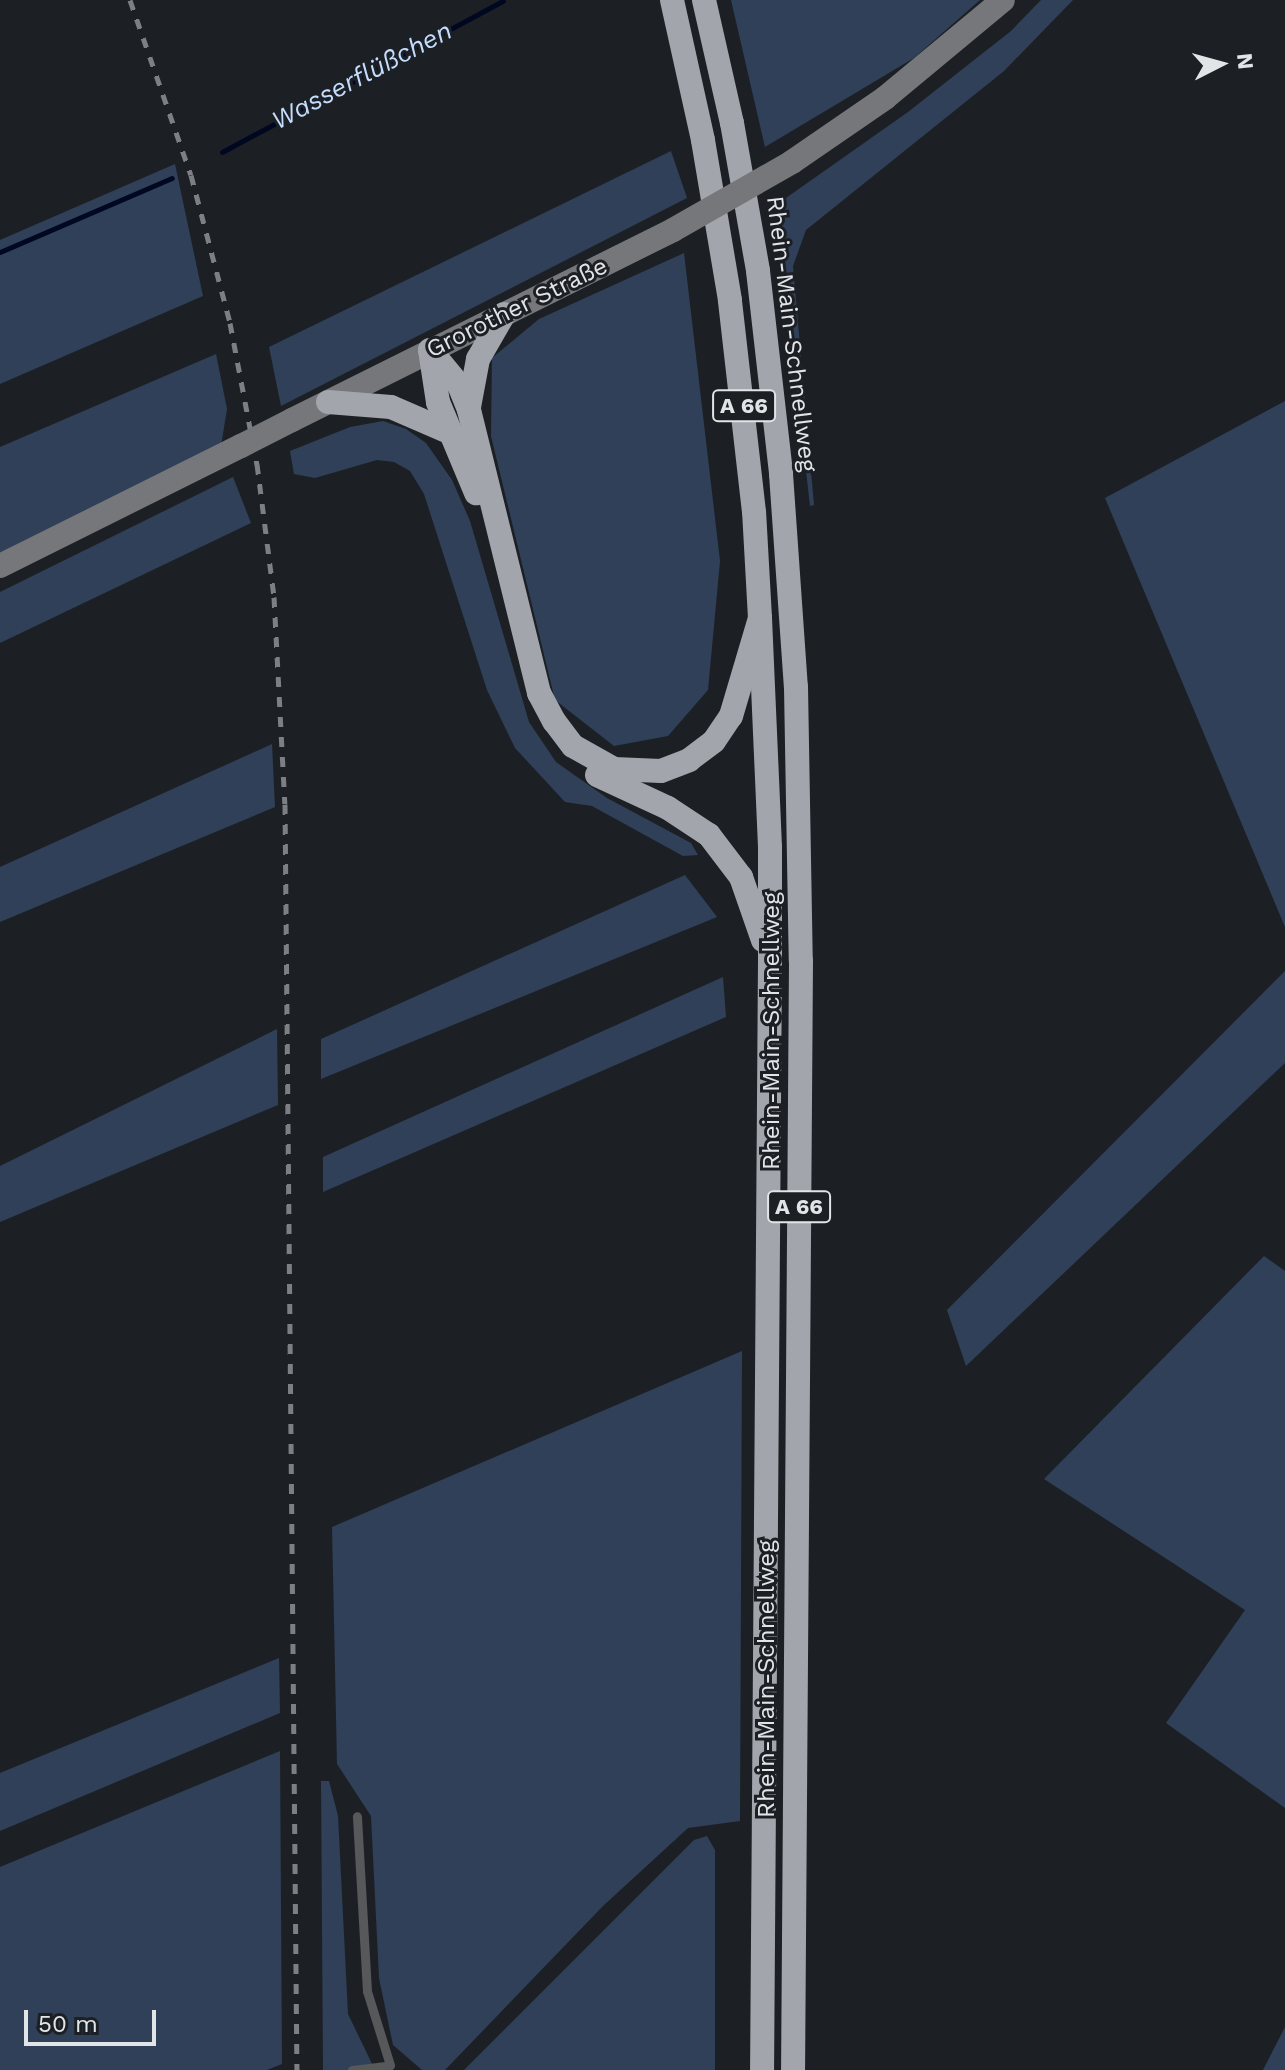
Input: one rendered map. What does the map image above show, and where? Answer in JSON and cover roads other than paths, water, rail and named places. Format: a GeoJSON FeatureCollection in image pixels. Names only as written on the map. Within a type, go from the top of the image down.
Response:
{"type":"FeatureCollection","features":[{"type":"Feature","properties":{"kind":"highway","name":"A 66"},"geometry":{"type":"LineString","coordinates":[[672,0],[703,140],[730,300],[754,512],[760,618]]}},
{"type":"Feature","properties":{"kind":"highway","name":"Rhein-Main-Schnellweg"},"geometry":{"type":"LineString","coordinates":[[704,0],[732,123],[758,271],[781,474],[795,672],[801,961],[793,2070]]}},
{"type":"Feature","properties":{"kind":"highway"},"geometry":{"type":"LineString","coordinates":[[469,410],[478,359],[504,314]]}},
{"type":"Feature","properties":{"kind":"highway"},"geometry":{"type":"LineString","coordinates":[[430,350],[459,385],[469,410],[539,693],[562,734],[585,755],[614,769],[645,773],[676,767],[702,752],[731,716],[760,618]]}},
{"type":"Feature","properties":{"kind":"highway"},"geometry":{"type":"LineString","coordinates":[[430,350],[438,402],[479,501],[527,686],[546,730],[566,754],[590,772],[668,808],[709,835],[741,877],[770,961]]}},
{"type":"Feature","properties":{"kind":"highway"},"geometry":{"type":"LineString","coordinates":[[328,402],[391,407],[449,432]]}},
{"type":"Feature","properties":{"kind":"highway","name":"Rhein-Main-Schnellweg"},"geometry":{"type":"LineString","coordinates":[[760,618],[767,732],[770,961],[762,2070]]}},
{"type":"Feature","properties":{"kind":"main road","name":"Grorother Straße"},"geometry":{"type":"LineString","coordinates":[[0,566],[673,230],[792,162],[885,98],[1003,0]]}},
{"type":"Feature","properties":{"kind":"lane"},"geometry":{"type":"LineString","coordinates":[[352,2070],[390,2065],[367,1991],[357,1816]]}},
{"type":"Feature","properties":{"kind":"waterway","name":"Wasserflüßchen"},"geometry":{"type":"LineString","coordinates":[[222,152],[503,1]]}},
{"type":"Feature","properties":{"kind":"waterway","name":"Wasserflüßchen"},"geometry":{"type":"LineString","coordinates":[[0,252],[172,178]]}},
{"type":"Feature","properties":{"kind":"railway"},"geometry":{"type":"LineString","coordinates":[[130,0],[191,175],[230,323],[257,464],[274,597],[285,804],[297,2070]]}}]}
